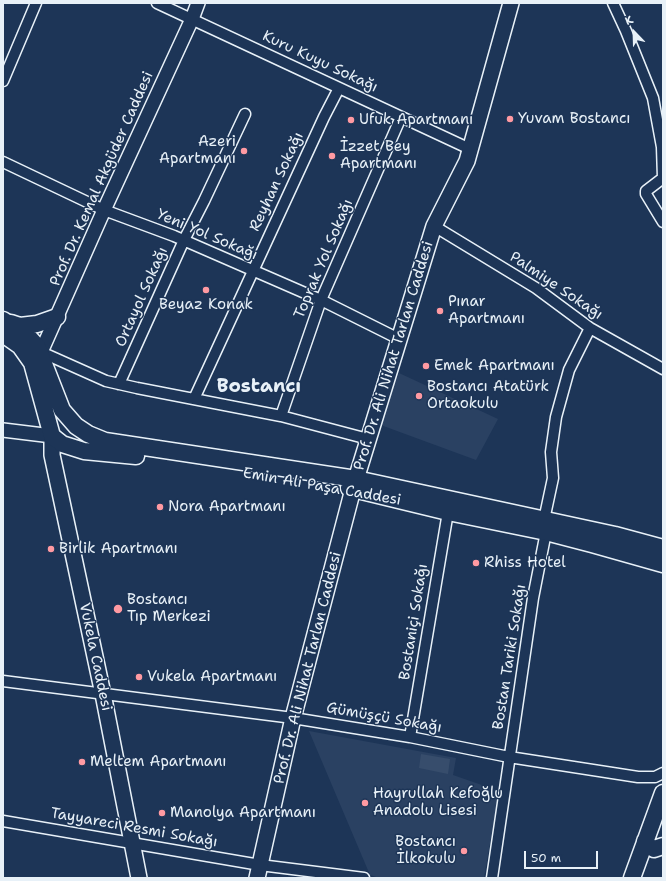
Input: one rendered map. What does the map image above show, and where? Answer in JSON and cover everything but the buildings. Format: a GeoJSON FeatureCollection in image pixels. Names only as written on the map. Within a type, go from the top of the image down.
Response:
{"type":"FeatureCollection","features":[{"type":"Feature","properties":{"kind":"main road","name":"Prof. Dr. Ali Nihat Tarlan Caddesi"},"geometry":{"type":"LineString","coordinates":[[258,871],[293,718],[354,484],[434,226],[467,161],[511,3]]}},
{"type":"Feature","properties":{"kind":"main road"},"geometry":{"type":"LineString","coordinates":[[3,320],[20,326],[37,324],[57,316]]}},
{"type":"Feature","properties":{"kind":"main road","name":"Emin Ali Paşa Caddesi"},"geometry":{"type":"LineString","coordinates":[[3,320],[31,338],[41,352],[62,410],[76,426],[88,434],[105,441],[354,484],[545,526],[592,544],[663,564]]}},
{"type":"Feature","properties":{"kind":"main road"},"geometry":{"type":"LineString","coordinates":[[3,334],[23,349],[34,367],[52,436]]}},
{"type":"Feature","properties":{"kind":"main road"},"geometry":{"type":"LineString","coordinates":[[52,436],[56,430],[61,427],[76,426]]}},
{"type":"Feature","properties":{"kind":"main road","name":"Emin Ali Paşa Caddesi"},"geometry":{"type":"LineString","coordinates":[[52,436],[62,444],[84,451],[133,455],[354,484],[448,512],[615,535],[663,548]]}},
{"type":"Feature","properties":{"kind":"main road","name":"Vukela Caddesi"},"geometry":{"type":"LineString","coordinates":[[52,436],[52,455],[103,694],[139,878]]}},
{"type":"Feature","properties":{"kind":"main road"},"geometry":{"type":"LineString","coordinates":[[632,878],[663,793]]}},
{"type":"Feature","properties":{"kind":"main road"},"geometry":{"type":"LineString","coordinates":[[645,841],[648,846],[654,849],[663,846]]}},
{"type":"Feature","properties":{"kind":"street"},"geometry":{"type":"LineString","coordinates":[[3,81],[36,3]]}},
{"type":"Feature","properties":{"kind":"street","name":"Kuru Kuyu Sokağı"},"geometry":{"type":"LineString","coordinates":[[157,3],[470,149]]}},
{"type":"Feature","properties":{"kind":"street","name":"Prof. Dr. Kemal Akgüder Caddesi"},"geometry":{"type":"LineString","coordinates":[[34,367],[198,3]]}},
{"type":"Feature","properties":{"kind":"street"},"geometry":{"type":"LineString","coordinates":[[613,3],[653,98],[662,147],[663,178],[646,191],[646,194],[663,222]]}},
{"type":"Feature","properties":{"kind":"street","name":"Reyhan Sokağı"},"geometry":{"type":"LineString","coordinates":[[194,399],[324,117],[339,88]]}},
{"type":"Feature","properties":{"kind":"street","name":"Ortayol Sokağı"},"geometry":{"type":"LineString","coordinates":[[119,384],[184,240],[245,114]]}},
{"type":"Feature","properties":{"kind":"street","name":"Toprak Yol Sokağı"},"geometry":{"type":"LineString","coordinates":[[281,416],[321,300],[401,116]]}},
{"type":"Feature","properties":{"kind":"street","name":"Yeni Yol Sokağı"},"geometry":{"type":"LineString","coordinates":[[3,162],[104,210],[184,240],[321,300],[398,339]]}},
{"type":"Feature","properties":{"kind":"street","name":"Palmiye Sokağı"},"geometry":{"type":"LineString","coordinates":[[434,226],[536,288],[590,328],[663,369]]}},
{"type":"Feature","properties":{"kind":"street","name":"Bostan Tariki Sokağı"},"geometry":{"type":"LineString","coordinates":[[492,878],[533,598],[553,478],[550,452],[556,417],[569,370],[590,328]]}},
{"type":"Feature","properties":{"kind":"street"},"geometry":{"type":"LineString","coordinates":[[41,352],[106,381],[281,416],[368,439]]}},
{"type":"Feature","properties":{"kind":"street","name":"Emin Ali Paşa Caddesi"},"geometry":{"type":"LineString","coordinates":[[3,430],[52,436]]}},
{"type":"Feature","properties":{"kind":"street","name":"Bostaniçi Sokağı"},"geometry":{"type":"LineString","coordinates":[[410,737],[448,512]]}},
{"type":"Feature","properties":{"kind":"street","name":"Gümüşçü Sokağı"},"geometry":{"type":"LineString","coordinates":[[3,682],[293,718],[410,737],[509,757],[638,777],[654,777],[663,773]]}},
{"type":"Feature","properties":{"kind":"street","name":"Tayyareci Resmi Sokağı"},"geometry":{"type":"LineString","coordinates":[[3,821],[132,842],[258,871],[364,878]]}},
{"type":"Feature","properties":{"kind":"shaded area","name":"Bostancı Atatürk Ortaokulu"},"geometry":{"type":"Polygon","coordinates":[[[399,373],[498,419],[476,460],[378,424],[399,373]]]}},
{"type":"Feature","properties":{"kind":"shaded area"},"geometry":{"type":"Polygon","coordinates":[[[309,731],[456,758],[453,775],[499,791],[484,878],[379,878],[370,875],[309,731]]]}},
{"type":"Feature","properties":{"kind":"shaded area"},"geometry":{"type":"Polygon","coordinates":[[[421,754],[450,759],[448,774],[419,768],[421,754]]]}},
{"type":"Feature","properties":{"kind":"place","name":"Yuvam Bostancı"},"geometry":{"type":"Point","coordinates":[510,119]}},
{"type":"Feature","properties":{"kind":"place","name":"Ufuk Apartmanı"},"geometry":{"type":"Point","coordinates":[351,120]}},
{"type":"Feature","properties":{"kind":"place","name":"Azeri Apartmanı"},"geometry":{"type":"Point","coordinates":[244,151]}},
{"type":"Feature","properties":{"kind":"place","name":"İzzet Bey Apartmanı"},"geometry":{"type":"Point","coordinates":[332,156]}},
{"type":"Feature","properties":{"kind":"place","name":"Beyaz Konak"},"geometry":{"type":"Point","coordinates":[206,290]}},
{"type":"Feature","properties":{"kind":"place","name":"Pınar Apartmanı"},"geometry":{"type":"Point","coordinates":[440,311]}},
{"type":"Feature","properties":{"kind":"place","name":"Emek Apartmanı"},"geometry":{"type":"Point","coordinates":[426,366]}},
{"type":"Feature","properties":{"kind":"place","name":"Bostancı Atatürk Ortaokulu"},"geometry":{"type":"Point","coordinates":[419,396]}},
{"type":"Feature","properties":{"kind":"place","name":"Nora Apartmanı"},"geometry":{"type":"Point","coordinates":[160,507]}},
{"type":"Feature","properties":{"kind":"place","name":"Birlik Apartmanı"},"geometry":{"type":"Point","coordinates":[51,549]}},
{"type":"Feature","properties":{"kind":"place","name":"Rhiss Hotel"},"geometry":{"type":"Point","coordinates":[476,563]}},
{"type":"Feature","properties":{"kind":"place","name":"Bostancı Tıp Merkezi"},"geometry":{"type":"Point","coordinates":[118,609]}},
{"type":"Feature","properties":{"kind":"place","name":"Vukela Apartmanı"},"geometry":{"type":"Point","coordinates":[139,677]}},
{"type":"Feature","properties":{"kind":"place","name":"Meltem Apartmanı"},"geometry":{"type":"Point","coordinates":[82,762]}},
{"type":"Feature","properties":{"kind":"place","name":"Hayrullah Kefoğlu Anadolu Lisesi"},"geometry":{"type":"Point","coordinates":[365,803]}},
{"type":"Feature","properties":{"kind":"place","name":"Manolya Apartmanı"},"geometry":{"type":"Point","coordinates":[162,813]}},
{"type":"Feature","properties":{"kind":"place","name":"Bostancı İlkokulu"},"geometry":{"type":"Point","coordinates":[464,851]}},
{"type":"Feature","properties":{"kind":"district","name":"Bostancı"},"geometry":{"type":"Point","coordinates":[259,387]}}]}
